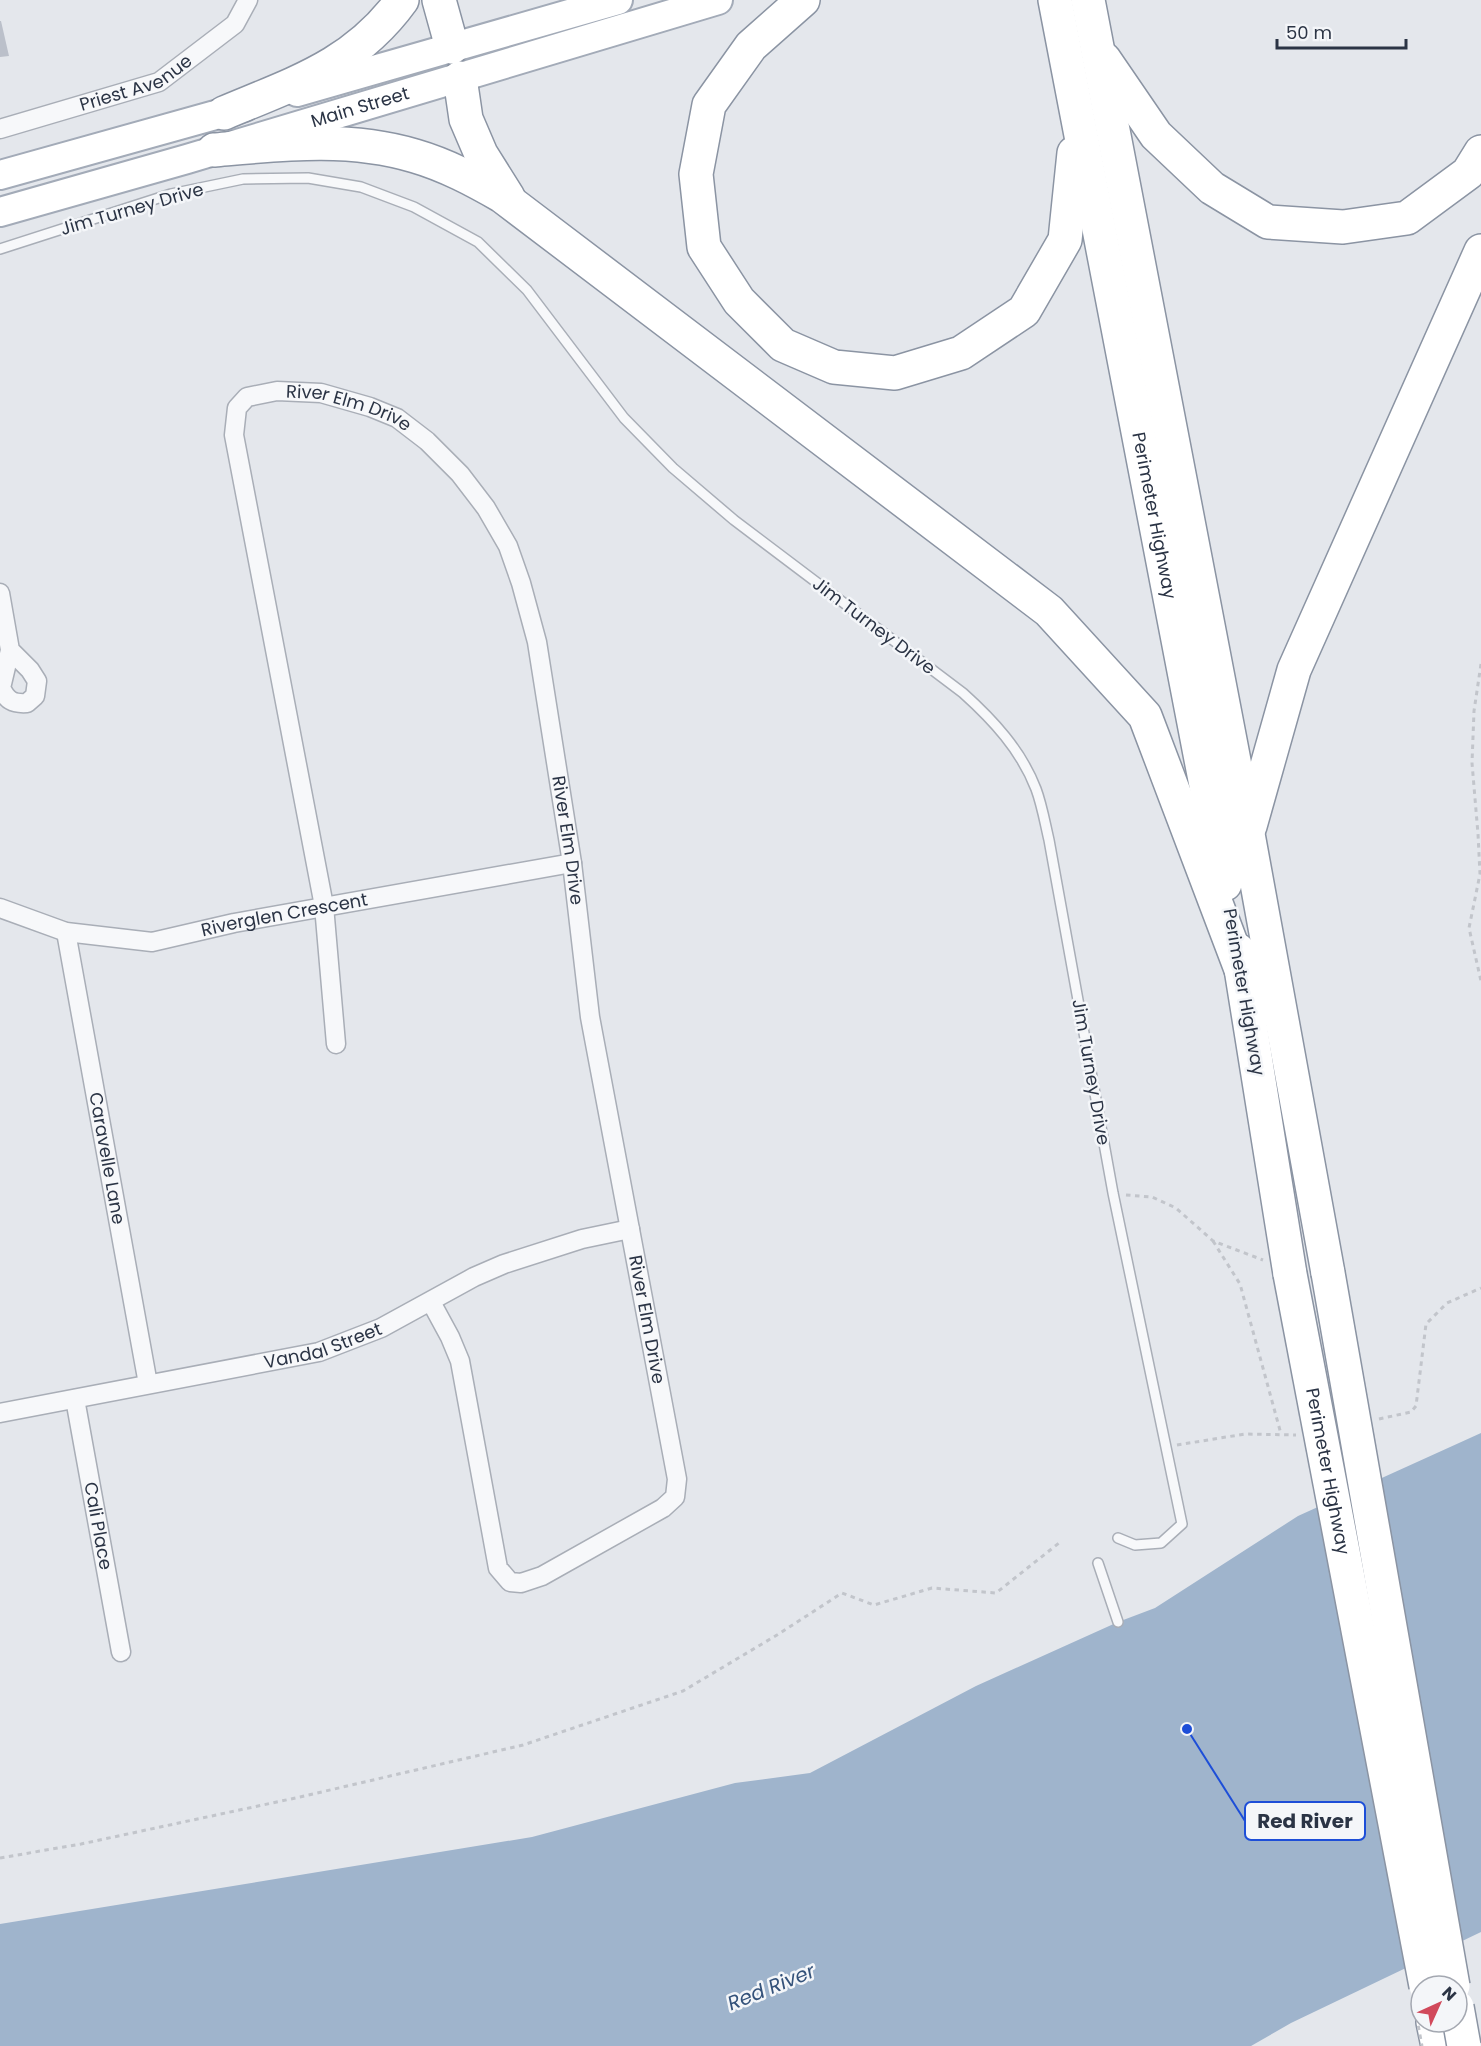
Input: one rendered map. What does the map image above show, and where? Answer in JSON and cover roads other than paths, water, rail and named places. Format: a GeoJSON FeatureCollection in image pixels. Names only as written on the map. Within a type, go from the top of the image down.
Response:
{"type":"FeatureCollection","features":[{"type":"Feature","properties":{"kind":"highway"},"geometry":{"type":"LineString","coordinates":[[224,113],[315,75],[339,61],[371,36],[402,0]]}},
{"type":"Feature","properties":{"kind":"highway"},"geometry":{"type":"LineString","coordinates":[[439,0],[456,62],[466,119],[481,154],[515,206]]}},
{"type":"Feature","properties":{"kind":"highway"},"geometry":{"type":"LineString","coordinates":[[804,0],[751,46],[709,105],[696,174],[704,247],[739,301],[783,345],[834,367],[895,373],[961,354],[1024,311],[1065,240],[1078,118]]}},
{"type":"Feature","properties":{"kind":"highway","name":"Perimeter Highway"},"geometry":{"type":"LineString","coordinates":[[1055,0],[1242,972],[1279,1268],[1424,1974]]}},
{"type":"Feature","properties":{"kind":"highway","name":"Perimeter Highway"},"geometry":{"type":"LineString","coordinates":[[1088,0],[1248,834],[1328,1273],[1451,1974]]}},
{"type":"Feature","properties":{"kind":"highway"},"geometry":{"type":"LineString","coordinates":[[1096,47],[1156,135],[1212,188],[1268,222],[1343,227],[1407,218],[1468,173],[1481,152]]}},
{"type":"Feature","properties":{"kind":"highway"},"geometry":{"type":"LineString","coordinates":[[214,150],[305,143],[358,145],[413,155],[456,171],[502,196],[1049,611],[1145,716],[1242,972]]}},
{"type":"Feature","properties":{"kind":"highway"},"geometry":{"type":"LineString","coordinates":[[1248,834],[1294,670],[1481,251]]}},
{"type":"Feature","properties":{"kind":"main road","name":"Main Street"},"geometry":{"type":"LineString","coordinates":[[0,212],[214,150],[618,0]]}},
{"type":"Feature","properties":{"kind":"main road","name":"Main Street"},"geometry":{"type":"LineString","coordinates":[[0,175],[224,113],[456,62],[718,0]]}},
{"type":"Feature","properties":{"kind":"street","name":"Priest Avenue"},"geometry":{"type":"LineString","coordinates":[[0,129],[159,82],[235,24],[248,0]]}},
{"type":"Feature","properties":{"kind":"street","name":"River Elm Drive"},"geometry":{"type":"LineString","coordinates":[[336,1044],[324,906],[234,435],[237,408],[247,397],[277,391],[321,393],[370,407],[397,418],[427,441],[460,474],[486,508],[508,546],[537,642],[572,863],[590,1017],[677,1479],[675,1497],[663,1508],[542,1576],[521,1583],[510,1582],[498,1568],[460,1361],[431,1302]]}},
{"type":"Feature","properties":{"kind":"street"},"geometry":{"type":"LineString","coordinates":[[0,593],[10,651]]}},
{"type":"Feature","properties":{"kind":"street","name":"Riverglen Crescent"},"geometry":{"type":"LineString","coordinates":[[0,908],[66,932],[152,942],[324,906],[572,863]]}},
{"type":"Feature","properties":{"kind":"street","name":"Caravelle Lane"},"geometry":{"type":"LineString","coordinates":[[66,932],[148,1384]]}},
{"type":"Feature","properties":{"kind":"street","name":"Vandal Street"},"geometry":{"type":"LineString","coordinates":[[0,1413],[319,1352],[381,1328],[474,1277],[504,1264],[582,1239],[630,1229]]}},
{"type":"Feature","properties":{"kind":"street","name":"Cali Place"},"geometry":{"type":"LineString","coordinates":[[75,1399],[122,1652]]}},
{"type":"Feature","properties":{"kind":"lane","name":"Jim Turney Drive"},"geometry":{"type":"LineString","coordinates":[[0,249],[171,194],[243,179],[308,178],[361,187],[414,207],[478,242],[527,290],[624,418],[673,468],[734,520],[963,693],[990,717],[1012,744],[1036,789],[1049,840],[1113,1193],[1182,1524],[1161,1543],[1135,1545],[1118,1538]]}},
{"type":"Feature","properties":{"kind":"lane"},"geometry":{"type":"LineString","coordinates":[[1098,1563],[1118,1622]]}},
{"type":"Feature","properties":{"kind":"water","name":"Red River"},"geometry":{"type":"Polygon","coordinates":[[[1481,1433],[1481,1932],[1291,2023],[1251,2046],[0,2046],[0,1924],[532,1837],[735,1783],[810,1773],[976,1686],[1118,1622],[1155,1608],[1298,1516],[1481,1433]]]}},
{"type":"Feature","properties":{"kind":"place","name":"Red River"},"geometry":{"type":"Point","coordinates":[1187,1729]}}]}
